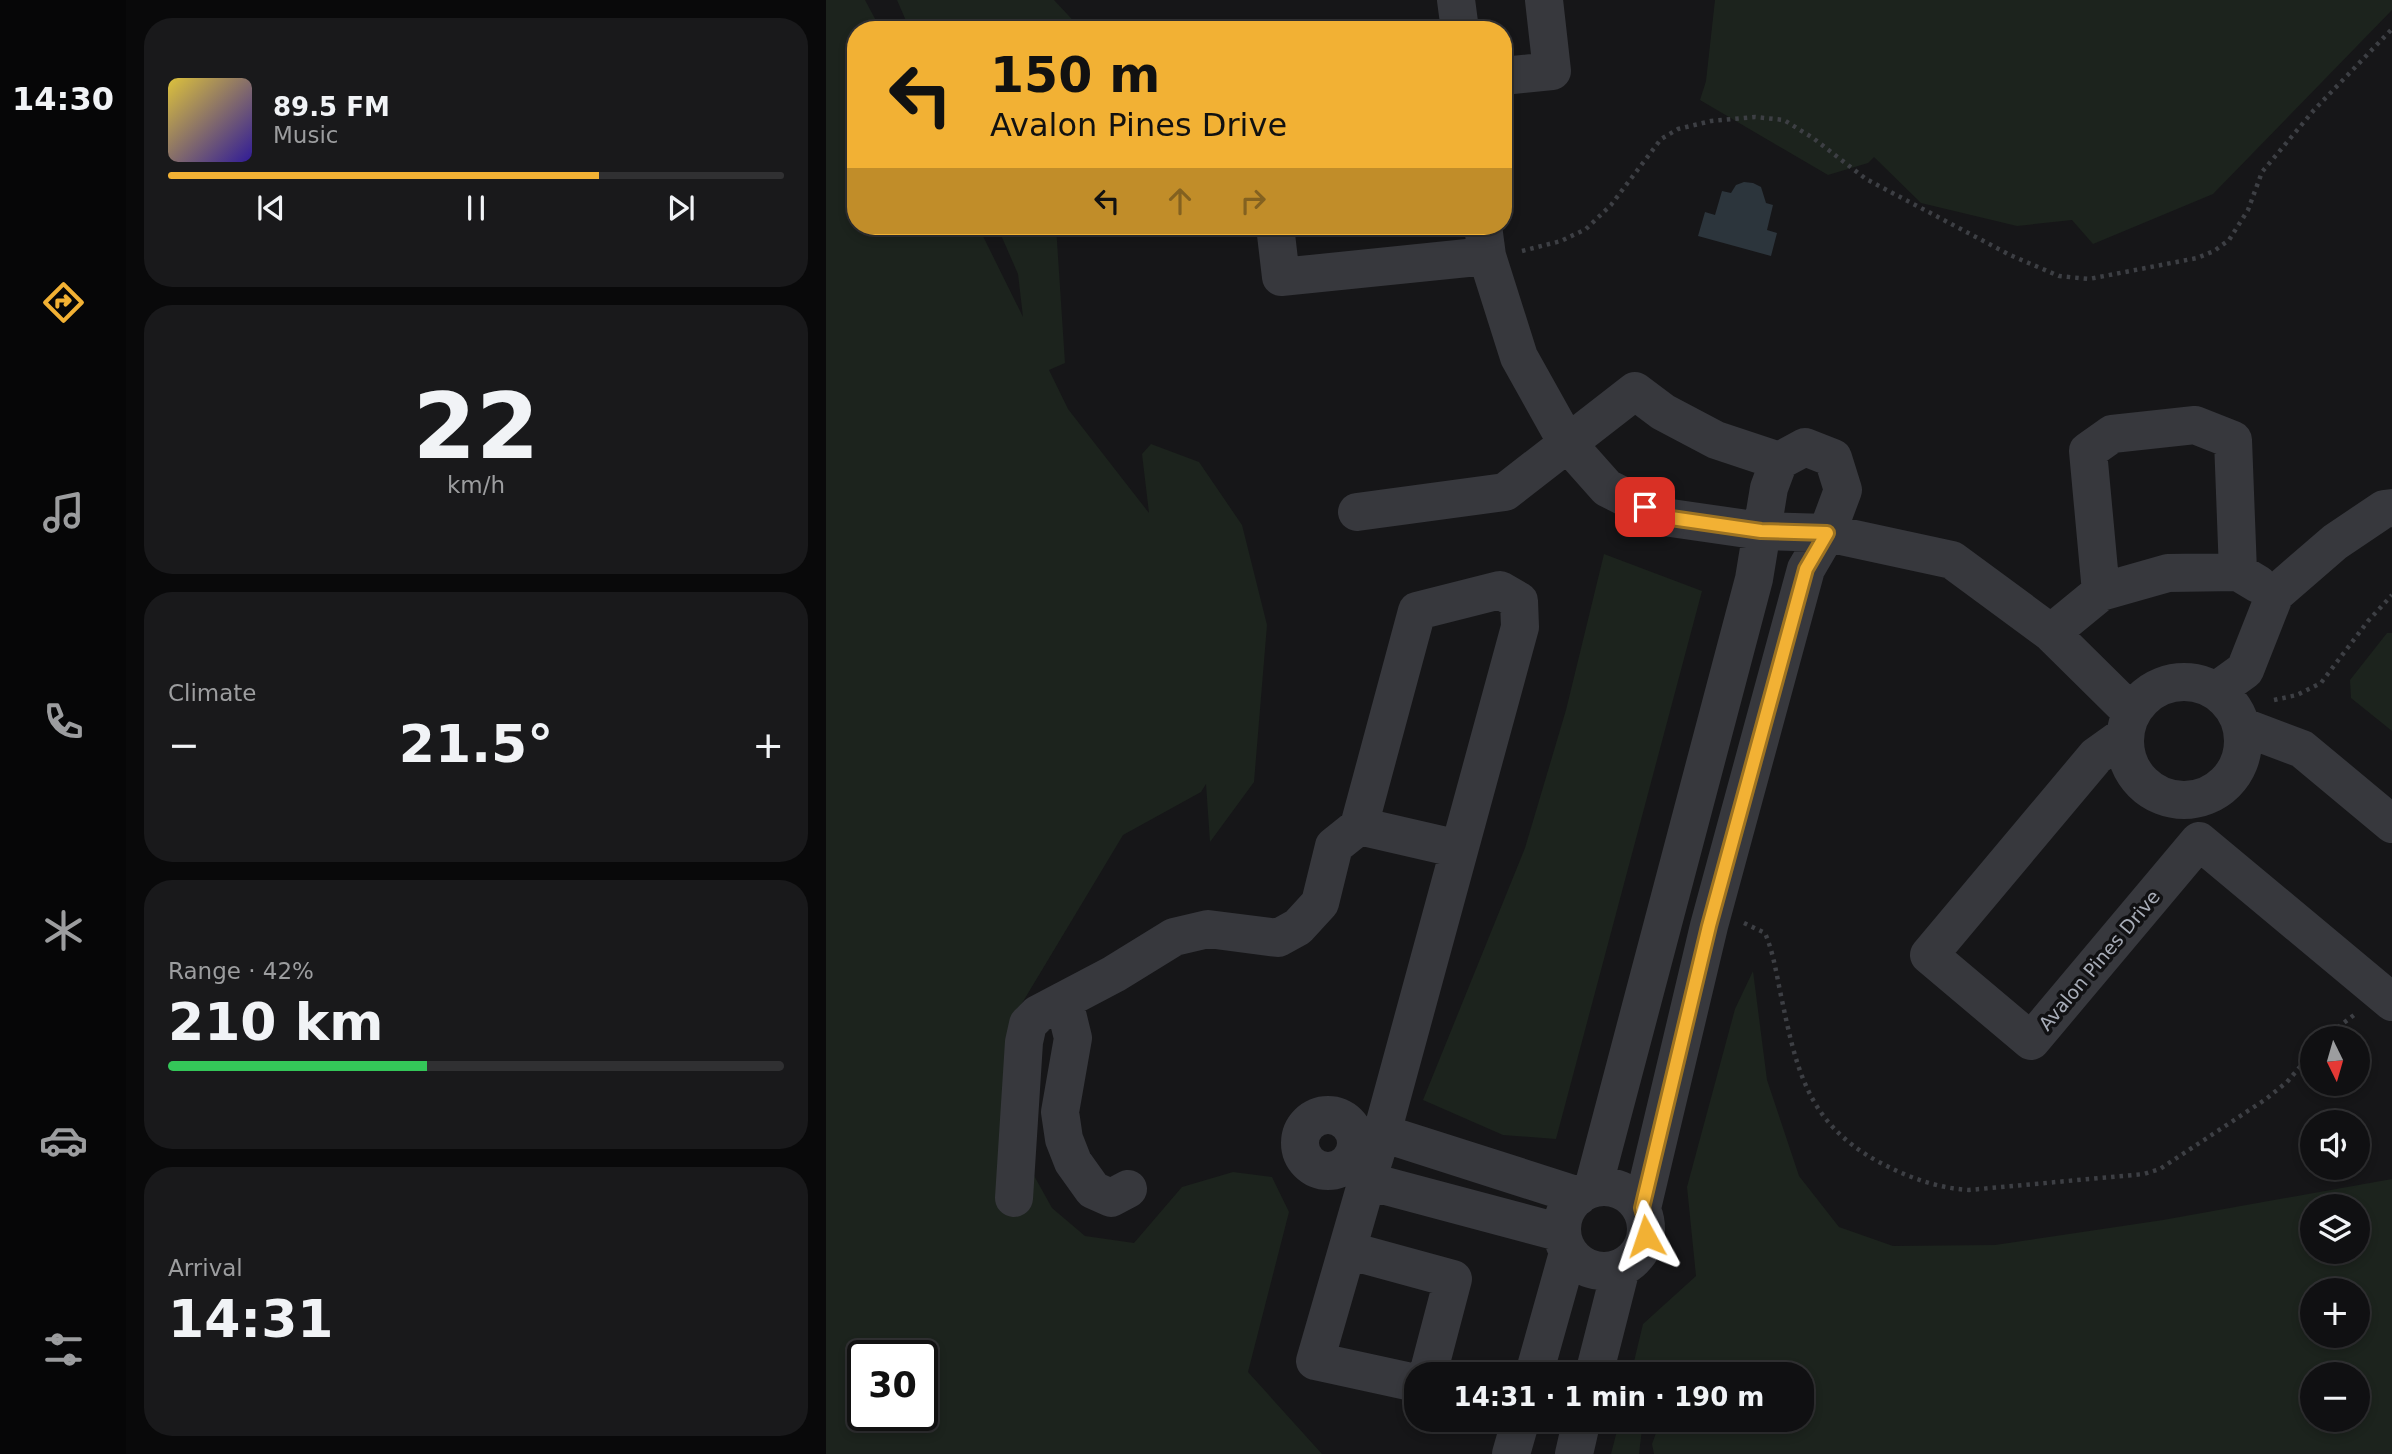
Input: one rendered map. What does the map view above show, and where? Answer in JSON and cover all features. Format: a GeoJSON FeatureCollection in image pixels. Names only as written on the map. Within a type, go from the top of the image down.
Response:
{"type":"FeatureCollection","features":[{"type":"Feature","properties":{"kind":"street"},"geometry":{"type":"LineString","coordinates":[[1456,0],[1459,21]]}},
{"type":"Feature","properties":{"kind":"street"},"geometry":{"type":"LineString","coordinates":[[1512,75],[1552,71],[1544,0]]}},
{"type":"Feature","properties":{"kind":"street"},"geometry":{"type":"LineString","coordinates":[[1276,235],[1281,277],[1494,245],[1519,357],[1567,443],[1607,488],[1664,517],[1761,531],[1827,533],[1952,560],[2052,633],[2128,724]]}},
{"type":"Feature","properties":{"kind":"street"},"geometry":{"type":"LineString","coordinates":[[1357,512],[1505,492],[1635,391],[1663,412],[1716,440],[1779,461]]}},
{"type":"Feature","properties":{"kind":"street"},"geometry":{"type":"LineString","coordinates":[[2101,592],[2088,451],[2112,434],[2195,425],[2233,440],[2238,572]]}},
{"type":"Feature","properties":{"kind":"street"},"geometry":{"type":"LineString","coordinates":[[1369,1156],[1586,1192],[1610,1187],[1622,1190],[1642,1208],[1646,1236],[1642,1250],[1633,1261],[1621,1268],[1606,1272],[1592,1270],[1578,1264],[1565,1243],[1562,1225],[1565,1212],[1586,1192],[1754,579],[1769,488],[1779,461],[1805,447],[1832,458],[1843,490],[1827,533],[1806,569],[1802,582],[1709,926],[1642,1208]]}},
{"type":"Feature","properties":{"kind":"street"},"geometry":{"type":"LineString","coordinates":[[2392,508],[2384,509],[2335,542],[2275,594],[2230,708],[2243,744],[2239,763],[2230,779],[2216,791],[2198,799],[2179,800],[2161,796],[2145,786],[2133,772],[2126,755],[2128,724],[2143,697],[2160,687],[2179,682],[2198,683],[2230,708],[2302,749],[2392,824]]}},
{"type":"Feature","properties":{"kind":"street"},"geometry":{"type":"LineString","coordinates":[[2052,633],[2101,592],[2168,573],[2238,572],[2275,594]]}},
{"type":"Feature","properties":{"kind":"street"},"geometry":{"type":"LineString","coordinates":[[1013,1198],[1024,1042],[1028,1024],[1038,1014],[1174,937],[1208,929],[1278,938],[1298,927],[1320,903],[1334,846],[1359,826],[1418,611],[1500,590],[1519,601],[1520,627],[1459,849],[1369,1156],[1347,1250],[1315,1361],[1404,1380]]}},
{"type":"Feature","properties":{"kind":"street","name":"Avalon Pines Drive"},"geometry":{"type":"LineString","coordinates":[[2128,724],[2096,756],[1929,955],[2031,1041],[2199,841]]}},
{"type":"Feature","properties":{"kind":"street"},"geometry":{"type":"LineString","coordinates":[[2179,800],[2199,841],[2392,1002]]}},
{"type":"Feature","properties":{"kind":"street"},"geometry":{"type":"LineString","coordinates":[[1359,826],[1459,849]]}},
{"type":"Feature","properties":{"kind":"street"},"geometry":{"type":"LineString","coordinates":[[1065,1000],[1073,1038],[1060,1111],[1064,1139],[1073,1162],[1093,1189],[1111,1198],[1128,1189]]}},
{"type":"Feature","properties":{"kind":"street"},"geometry":{"type":"LineString","coordinates":[[1369,1156],[1565,1243]]}},
{"type":"Feature","properties":{"kind":"street"},"geometry":{"type":"LineString","coordinates":[[1537,1362],[1565,1243]]}},
{"type":"Feature","properties":{"kind":"street"},"geometry":{"type":"LineString","coordinates":[[1347,1250],[1453,1279],[1431,1362]]}},
{"type":"Feature","properties":{"kind":"street"},"geometry":{"type":"LineString","coordinates":[[1597,1362],[1621,1268]]}},
{"type":"Feature","properties":{"kind":"street"},"geometry":{"type":"LineString","coordinates":[[1511,1454],[1517,1432]]}},
{"type":"Feature","properties":{"kind":"street"},"geometry":{"type":"LineString","coordinates":[[1574,1454],[1580,1432]]}},
{"type":"Feature","properties":{"kind":"path"},"geometry":{"type":"LineString","coordinates":[[1494,245],[1561,241],[1587,229],[1611,205],[1661,139],[1678,129],[1712,121],[1755,117],[1784,120],[1866,178],[2010,255],[2059,276],[2089,279],[2196,258],[2214,251],[2229,240],[2248,210],[2262,172],[2314,110],[2392,29]]}},
{"type":"Feature","properties":{"kind":"path"},"geometry":{"type":"LineString","coordinates":[[2230,708],[2297,695],[2321,683],[2368,621],[2392,595]]}},
{"type":"Feature","properties":{"kind":"path"},"geometry":{"type":"LineString","coordinates":[[1736,920],[1765,933],[1771,948],[1801,1075],[1825,1120],[1856,1149],[1913,1178],[1945,1189],[1969,1190],[2144,1174],[2160,1169],[2266,1099],[2300,1067]]}},
{"type":"Feature","properties":{"kind":"shaded area"},"geometry":{"type":"Polygon","coordinates":[[[826,0],[865,0],[876,21],[847,21],[847,235],[982,235],[1023,317],[1018,274],[1001,235],[1057,235],[1065,363],[1049,370],[1068,409],[1149,513],[1142,454],[1151,444],[1199,462],[1242,525],[1267,625],[1254,782],[1210,842],[1206,784],[1201,792],[1123,835],[1012,1020],[1007,1127],[1052,1208],[1085,1236],[1134,1243],[1182,1187],[1233,1172],[1272,1177],[1289,1212],[1248,1372],[1322,1454],[826,1454],[826,0]]]}},
{"type":"Feature","properties":{"kind":"shaded area"},"geometry":{"type":"Polygon","coordinates":[[[897,0],[1054,0],[1074,21],[906,21],[897,0]]]}},
{"type":"Feature","properties":{"kind":"shaded area"},"geometry":{"type":"Polygon","coordinates":[[[1715,0],[2392,0],[2392,10],[2213,194],[2093,244],[2072,220],[2017,226],[1921,203],[1874,157],[1868,163],[1828,175],[1700,100],[1706,81],[1715,0]]]}},
{"type":"Feature","properties":{"kind":"shaded area"},"geometry":{"type":"Polygon","coordinates":[[[1744,182],[1761,187],[1766,203],[1773,205],[1767,230],[1777,233],[1771,256],[1698,236],[1705,212],[1715,215],[1722,191],[1731,193],[1736,185],[1744,182]]]}},
{"type":"Feature","properties":{"kind":"shaded area"},"geometry":{"type":"Polygon","coordinates":[[[1604,554],[1702,591],[1556,1139],[1503,1135],[1423,1100],[1525,848],[1566,710],[1604,554]]]}},
{"type":"Feature","properties":{"kind":"shaded area"},"geometry":{"type":"Polygon","coordinates":[[[2387,633],[2392,633],[2392,731],[2351,698],[2350,680],[2387,633]]]}},
{"type":"Feature","properties":{"kind":"shaded area"},"geometry":{"type":"Polygon","coordinates":[[[1753,971],[1767,1080],[1799,1176],[1839,1227],[1893,1246],[1995,1245],[2163,1220],[2300,1195],[2300,1264],[2370,1264],[2370,1194],[2308,1194],[2392,1179],[2392,1454],[1654,1454],[1652,1444],[1656,1432],[1814,1432],[1814,1362],[1634,1362],[1643,1324],[1696,1276],[1687,1187],[1735,1009],[1753,971]]]}},
{"type":"Feature","properties":{"kind":"shaded area"},"geometry":{"type":"Polygon","coordinates":[[[1617,1432],[1642,1432],[1639,1454],[1611,1454],[1617,1432]]]}},
{"type":"Feature","properties":{"kind":"route"},"geometry":{"type":"LineString","coordinates":[[1645,507],[1664,517],[1761,531],[1827,533],[1806,569],[1709,926],[1642,1208],[1646,1236]]}}]}
